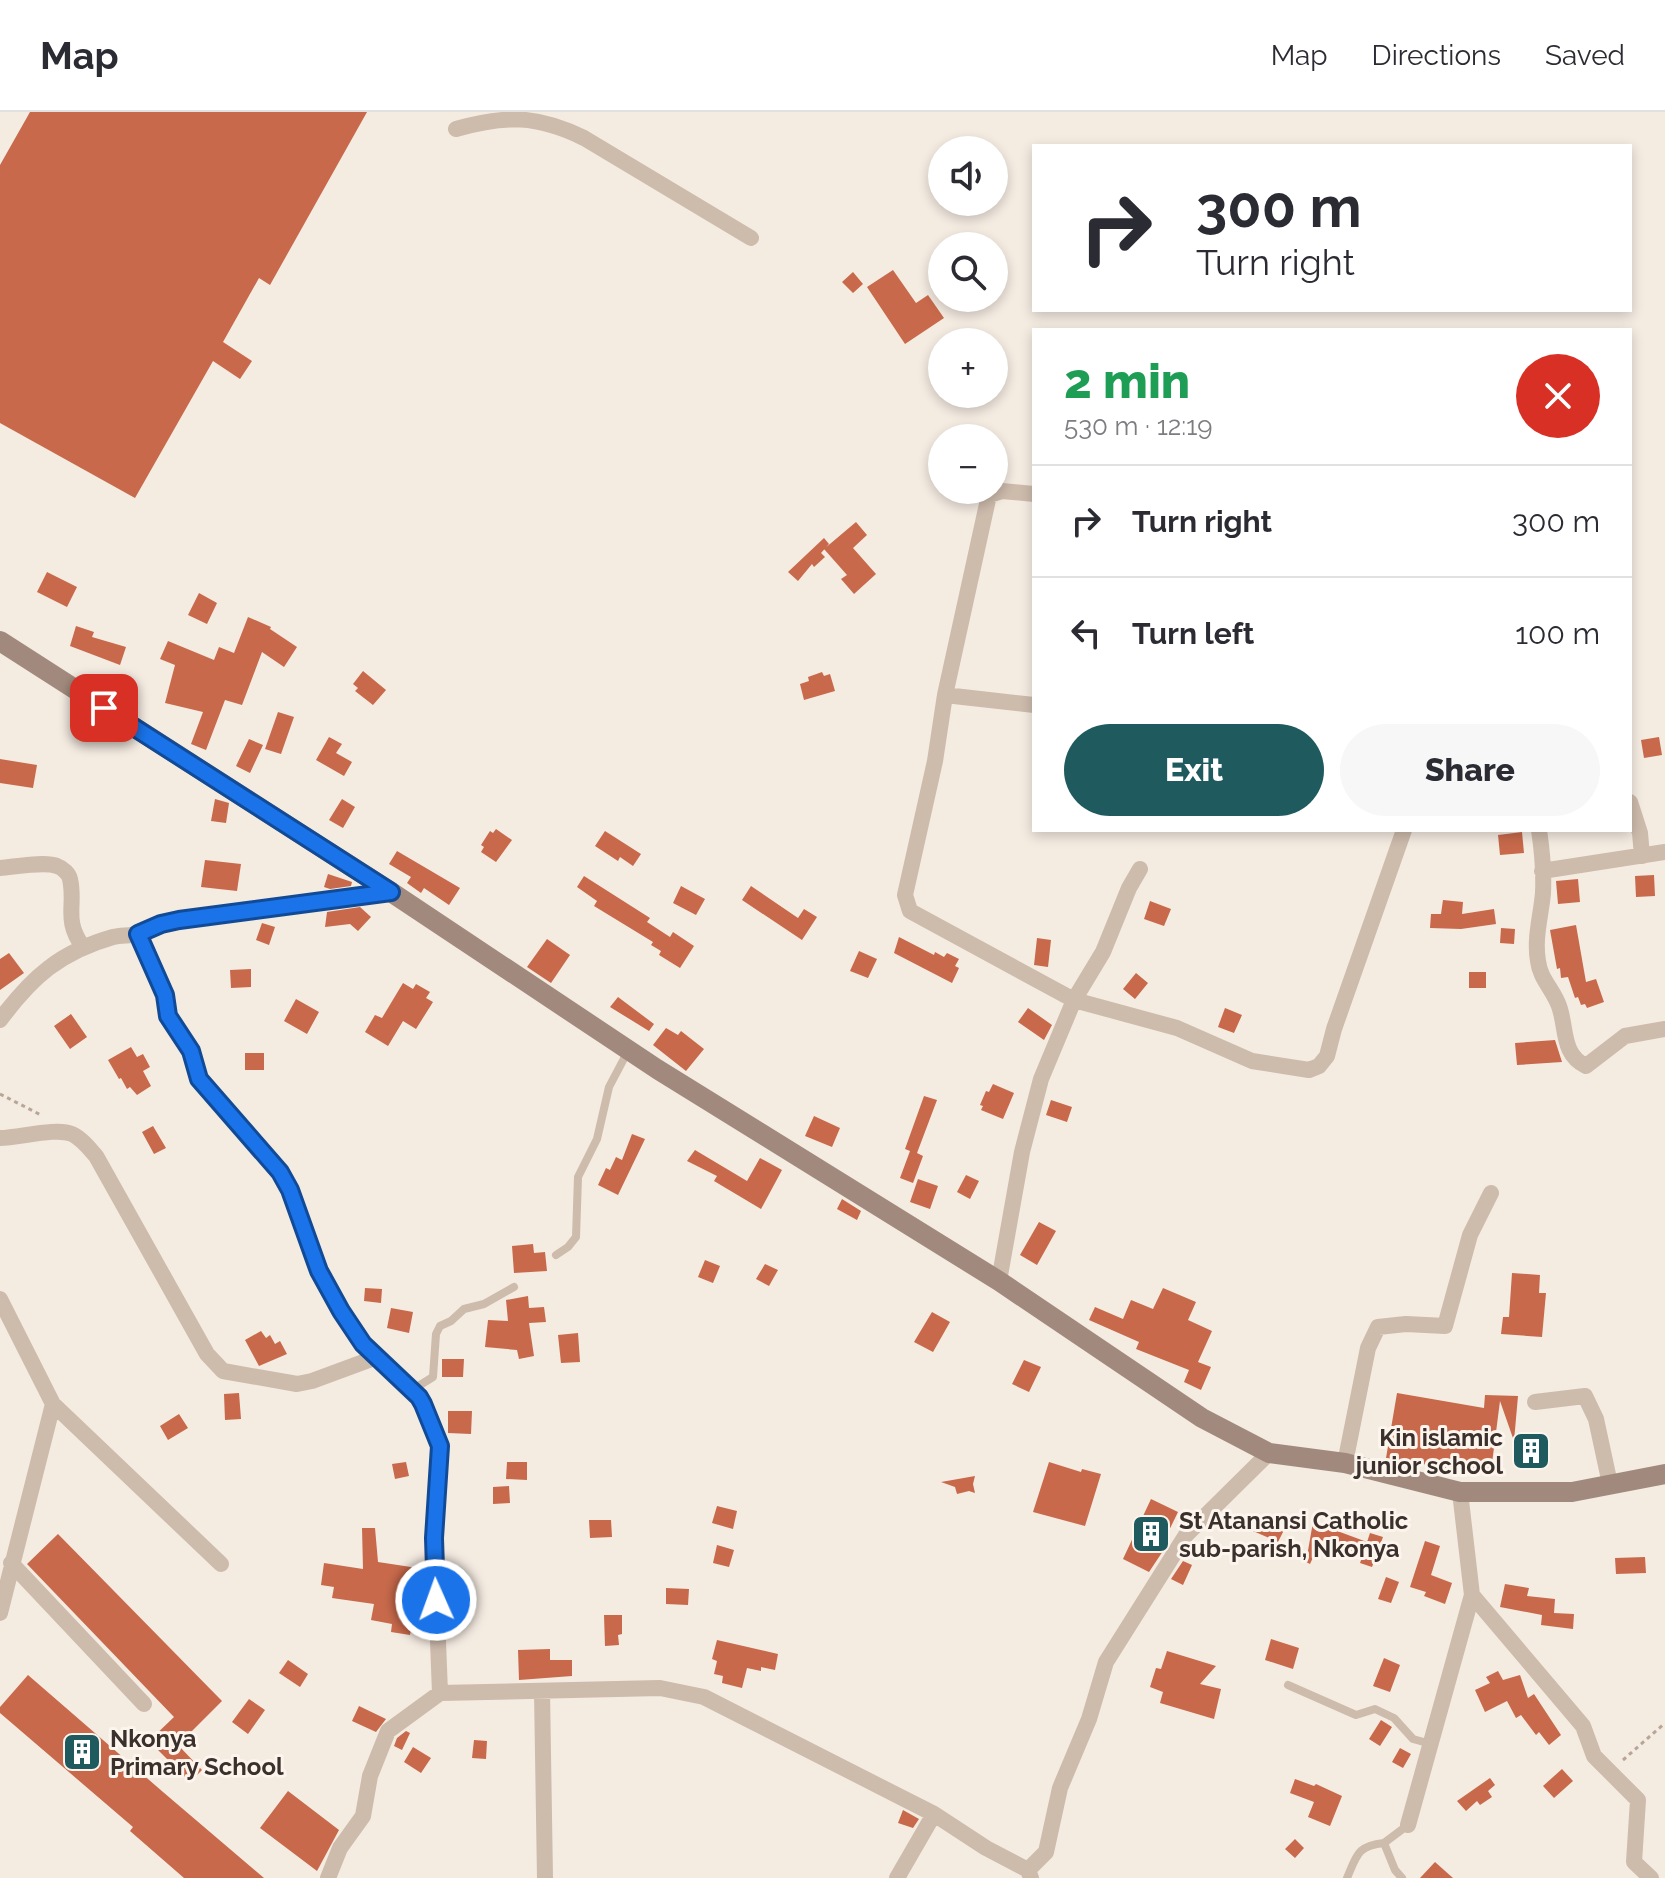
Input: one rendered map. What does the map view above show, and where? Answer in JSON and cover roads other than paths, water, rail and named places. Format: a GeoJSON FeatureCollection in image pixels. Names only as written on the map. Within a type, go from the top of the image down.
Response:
{"type":"FeatureCollection","features":[{"type":"Feature","properties":{"kind":"street"},"geometry":{"type":"LineString","coordinates":[[456,129],[503,118],[527,118],[558,125],[751,238]]}},
{"type":"Feature","properties":{"kind":"street"},"geometry":{"type":"LineString","coordinates":[[1032,494],[1002,491],[989,495],[905,895],[910,911],[1074,1000],[1177,1028],[1252,1061],[1309,1070],[1319,1066],[1331,1045],[1403,832]]}},
{"type":"Feature","properties":{"kind":"street"},"geometry":{"type":"LineString","coordinates":[[0,641],[391,892],[628,1050],[999,1281],[1202,1418],[1269,1453],[1345,1463],[1460,1492],[1572,1492],[1665,1474]]}},
{"type":"Feature","properties":{"kind":"street"},"geometry":{"type":"LineString","coordinates":[[945,695],[1032,705]]}},
{"type":"Feature","properties":{"kind":"street"},"geometry":{"type":"LineString","coordinates":[[1632,808],[1640,833],[1642,856]]}},
{"type":"Feature","properties":{"kind":"street"},"geometry":{"type":"LineString","coordinates":[[1539,832],[1543,893],[1537,930],[1537,960],[1541,977],[1560,1007],[1566,1044],[1575,1061],[1586,1066],[1625,1036],[1665,1029]]}},
{"type":"Feature","properties":{"kind":"street"},"geometry":{"type":"LineString","coordinates":[[1542,871],[1665,852]]}},
{"type":"Feature","properties":{"kind":"street"},"geometry":{"type":"LineString","coordinates":[[0,868],[55,865],[64,870],[70,878],[75,936],[83,947]]}},
{"type":"Feature","properties":{"kind":"street"},"geometry":{"type":"LineString","coordinates":[[999,1281],[1022,1152],[1041,1079],[1074,1000],[1103,952],[1140,869]]}},
{"type":"Feature","properties":{"kind":"street"},"geometry":{"type":"LineString","coordinates":[[0,1020],[17,996],[41,973],[59,958],[83,947],[179,920],[391,892]]}},
{"type":"Feature","properties":{"kind":"street"},"geometry":{"type":"LineString","coordinates":[[138,934],[165,995],[168,1016],[191,1051],[199,1079],[280,1172],[290,1190],[319,1271],[341,1311],[363,1344],[423,1404],[440,1446],[434,1538],[440,1693]]}},
{"type":"Feature","properties":{"kind":"street"},"geometry":{"type":"LineString","coordinates":[[0,1138],[58,1131],[71,1133],[96,1156],[207,1354],[223,1371],[304,1384],[377,1357]]}},
{"type":"Feature","properties":{"kind":"street"},"geometry":{"type":"LineString","coordinates":[[1345,1463],[1368,1348],[1378,1327],[1406,1324],[1445,1326],[1470,1235],[1491,1193]]}},
{"type":"Feature","properties":{"kind":"street"},"geometry":{"type":"LineString","coordinates":[[0,1299],[53,1404],[221,1564]]}},
{"type":"Feature","properties":{"kind":"street"},"geometry":{"type":"LineString","coordinates":[[1535,1402],[1585,1396],[1596,1419],[1610,1484]]}},
{"type":"Feature","properties":{"kind":"street"},"geometry":{"type":"LineString","coordinates":[[0,1613],[53,1404]]}},
{"type":"Feature","properties":{"kind":"street"},"geometry":{"type":"LineString","coordinates":[[328,1878],[340,1848],[363,1816],[370,1776],[388,1731],[440,1693],[660,1688],[704,1697],[934,1814],[1030,1874],[1046,1852],[1060,1788],[1089,1719],[1106,1662],[1186,1535],[1269,1453]]}},
{"type":"Feature","properties":{"kind":"street"},"geometry":{"type":"LineString","coordinates":[[1408,1825],[1472,1595],[1460,1492]]}},
{"type":"Feature","properties":{"kind":"street"},"geometry":{"type":"LineString","coordinates":[[11,1563],[144,1704]]}},
{"type":"Feature","properties":{"kind":"street"},"geometry":{"type":"LineString","coordinates":[[1472,1595],[1583,1726],[1594,1756],[1638,1800],[1634,1862],[1651,1878]]}},
{"type":"Feature","properties":{"kind":"street"},"geometry":{"type":"LineString","coordinates":[[542,1691],[545,1878]]}},
{"type":"Feature","properties":{"kind":"street"},"geometry":{"type":"LineString","coordinates":[[897,1878],[934,1814]]}},
{"type":"Feature","properties":{"kind":"lane"},"geometry":{"type":"LineString","coordinates":[[556,1255],[576,1237],[578,1177],[597,1139],[609,1087],[628,1050]]}},
{"type":"Feature","properties":{"kind":"lane"},"geometry":{"type":"LineString","coordinates":[[412,1390],[433,1377],[436,1334],[440,1326],[464,1309],[484,1304],[514,1287]]}},
{"type":"Feature","properties":{"kind":"lane"},"geometry":{"type":"LineString","coordinates":[[1288,1685],[1356,1715],[1375,1709],[1394,1718],[1413,1739],[1431,1744]]}},
{"type":"Feature","properties":{"kind":"lane"},"geometry":{"type":"LineString","coordinates":[[1347,1878],[1366,1845],[1384,1843],[1408,1825]]}},
{"type":"Feature","properties":{"kind":"lane"},"geometry":{"type":"LineString","coordinates":[[1384,1843],[1395,1870],[1402,1878]]}},
{"type":"Feature","properties":{"kind":"place","name":"Kin islamic junior school"},"geometry":{"type":"Point","coordinates":[1531,1451]}},
{"type":"Feature","properties":{"kind":"place","name":"St Atanansi Catholic sub-parish, Nkonya"},"geometry":{"type":"Point","coordinates":[1151,1534]}},
{"type":"Feature","properties":{"kind":"place","name":"Nkonya Primary School"},"geometry":{"type":"Point","coordinates":[82,1752]}}]}
